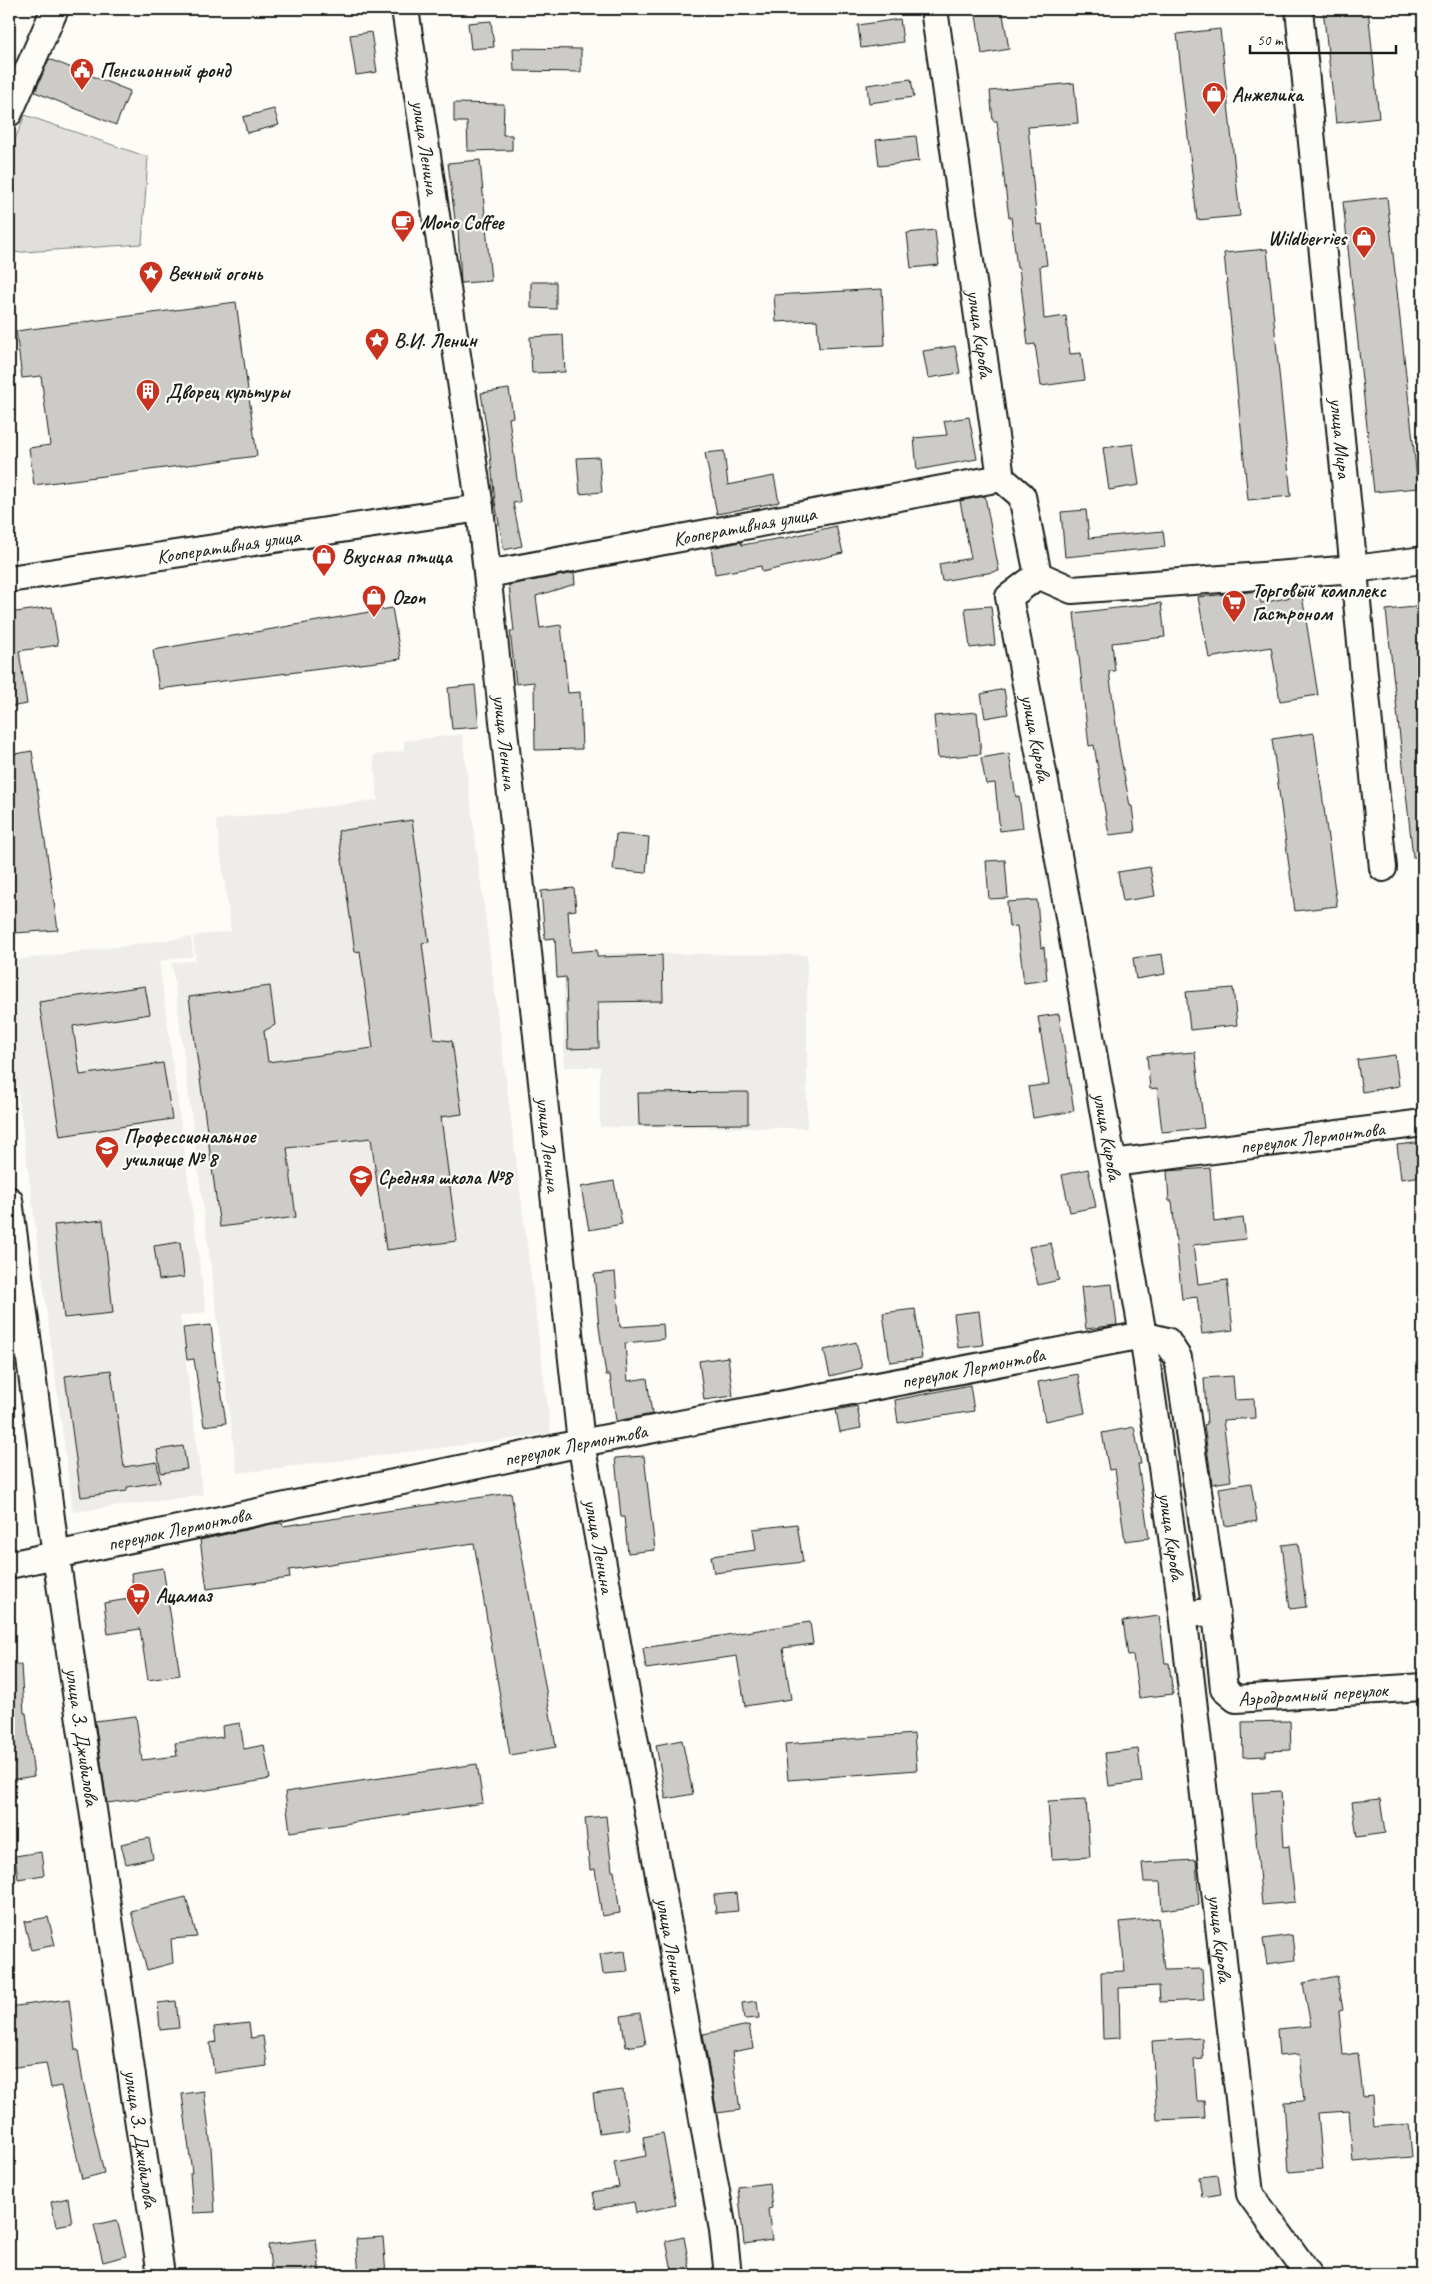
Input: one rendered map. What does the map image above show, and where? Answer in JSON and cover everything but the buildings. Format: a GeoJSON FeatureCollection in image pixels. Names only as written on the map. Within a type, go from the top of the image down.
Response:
{"type":"FeatureCollection","features":[{"type":"Feature","properties":{"kind":"street"},"geometry":{"type":"LineString","coordinates":[[9,113],[55,9]]}},
{"type":"Feature","properties":{"kind":"street","name":"улица Ленина"},"geometry":{"type":"LineString","coordinates":[[405,9],[480,508],[581,1443],[723,2230],[728,2275]]}},
{"type":"Feature","properties":{"kind":"street","name":"улица Кирова"},"geometry":{"type":"LineString","coordinates":[[934,9],[1001,478]]}},
{"type":"Feature","properties":{"kind":"street","name":"улица Мира"},"geometry":{"type":"LineString","coordinates":[[1299,9],[1383,868]]}},
{"type":"Feature","properties":{"kind":"street"},"geometry":{"type":"LineString","coordinates":[[1001,478],[1022,496],[1038,575],[1072,590],[1355,569],[1423,560]]}},
{"type":"Feature","properties":{"kind":"street","name":"Кооперативная улица"},"geometry":{"type":"LineString","coordinates":[[488,574],[1001,478]]}},
{"type":"Feature","properties":{"kind":"street","name":"Кооперативная улица"},"geometry":{"type":"LineString","coordinates":[[9,579],[480,508]]}},
{"type":"Feature","properties":{"kind":"street","name":"улица Кирова"},"geometry":{"type":"LineString","coordinates":[[1038,575],[1008,598],[1048,798],[1143,1335],[1183,1613],[1250,2194],[1309,2275]]}},
{"type":"Feature","properties":{"kind":"street","name":"переулок Лермонтова"},"geometry":{"type":"LineString","coordinates":[[1114,1163],[1423,1123]]}},
{"type":"Feature","properties":{"kind":"street","name":"улица З. Джибилова"},"geometry":{"type":"LineString","coordinates":[[9,1200],[56,1556],[161,2275]]}},
{"type":"Feature","properties":{"kind":"street","name":"переулок Лермонтова"},"geometry":{"type":"LineString","coordinates":[[9,1565],[581,1443],[1143,1335]]}},
{"type":"Feature","properties":{"kind":"street","name":"Аэродромный переулок"},"geometry":{"type":"LineString","coordinates":[[1143,1335],[1167,1341],[1178,1358],[1216,1612],[1224,1689],[1236,1699],[1423,1688]]}},
{"type":"Feature","properties":{"kind":"street"},"geometry":{"type":"LineString","coordinates":[[1183,1613],[1216,1612]]}},
{"type":"Feature","properties":{"kind":"shaded area"},"geometry":{"type":"Polygon","coordinates":[[[25,115],[148,157],[142,244],[9,253],[9,154],[25,115]]]}},
{"type":"Feature","properties":{"kind":"shaded area","name":"Средняя школа №8"},"geometry":{"type":"Polygon","coordinates":[[[462,734],[551,1434],[237,1473],[172,963],[196,960],[193,936],[231,931],[216,820],[378,800],[373,755],[404,751],[404,741],[462,734]]]}},
{"type":"Feature","properties":{"kind":"shaded area","name":"Профессиональное училище № 8"},"geometry":{"type":"Polygon","coordinates":[[[191,937],[193,956],[159,961],[206,1312],[180,1316],[203,1495],[73,1512],[9,1025],[9,961],[191,937]]]}},
{"type":"Feature","properties":{"kind":"shaded area"},"geometry":{"type":"Polygon","coordinates":[[[604,953],[807,955],[807,1128],[600,1127],[600,1067],[564,1067],[564,986],[604,987],[604,953]]]}},
{"type":"Feature","properties":{"kind":"place","name":"Пенсионный фонд"},"geometry":{"type":"Point","coordinates":[82,91]}},
{"type":"Feature","properties":{"kind":"place","name":"Анжелика"},"geometry":{"type":"Point","coordinates":[1214,115]}},
{"type":"Feature","properties":{"kind":"place","name":"Mono Coffee"},"geometry":{"type":"Point","coordinates":[403,243]}},
{"type":"Feature","properties":{"kind":"place","name":"Wildberries"},"geometry":{"type":"Point","coordinates":[1364,259]}},
{"type":"Feature","properties":{"kind":"place","name":"Вечный огонь"},"geometry":{"type":"Point","coordinates":[151,294]}},
{"type":"Feature","properties":{"kind":"place","name":"В.И. Ленин"},"geometry":{"type":"Point","coordinates":[377,361]}},
{"type":"Feature","properties":{"kind":"place","name":"Дворец культуры"},"geometry":{"type":"Point","coordinates":[148,412]}},
{"type":"Feature","properties":{"kind":"place","name":"Вкусная птица"},"geometry":{"type":"Point","coordinates":[324,577]}},
{"type":"Feature","properties":{"kind":"place","name":"Ozon"},"geometry":{"type":"Point","coordinates":[374,618]}},
{"type":"Feature","properties":{"kind":"place","name":"Торговый комплекс Гастроном"},"geometry":{"type":"Point","coordinates":[1234,623]}},
{"type":"Feature","properties":{"kind":"place","name":"Профессиональное училище № 8"},"geometry":{"type":"Point","coordinates":[107,1169]}},
{"type":"Feature","properties":{"kind":"place","name":"Средняя школа №8"},"geometry":{"type":"Point","coordinates":[361,1198]}},
{"type":"Feature","properties":{"kind":"place","name":"Ацамаз"},"geometry":{"type":"Point","coordinates":[138,1616]}}]}
